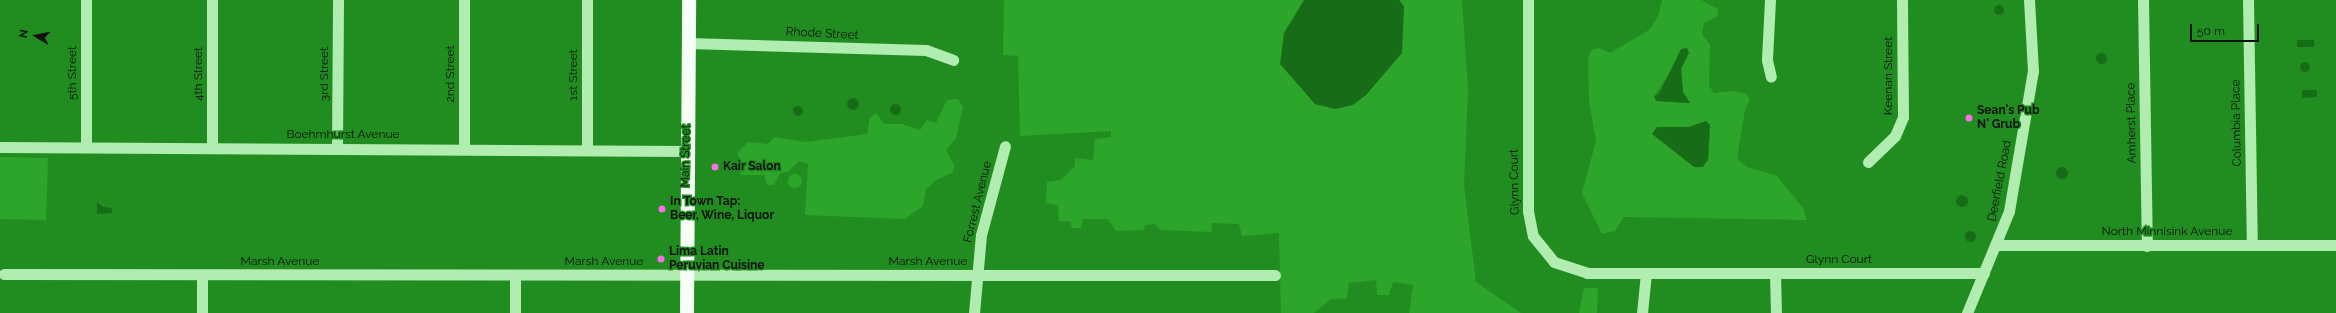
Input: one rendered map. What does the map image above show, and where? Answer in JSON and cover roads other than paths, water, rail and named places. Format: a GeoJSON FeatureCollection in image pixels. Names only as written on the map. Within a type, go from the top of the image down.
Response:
{"type":"FeatureCollection","features":[{"type":"Feature","properties":{"kind":"main road","name":"Main Street"},"geometry":{"type":"LineString","coordinates":[[687,313],[686,151],[690,0]]}},
{"type":"Feature","properties":{"kind":"street","name":"5th Street"},"geometry":{"type":"LineString","coordinates":[[86,0],[86,147]]}},
{"type":"Feature","properties":{"kind":"street","name":"4th Street"},"geometry":{"type":"LineString","coordinates":[[212,0],[212,147]]}},
{"type":"Feature","properties":{"kind":"street","name":"3rd Street"},"geometry":{"type":"LineString","coordinates":[[337,148],[338,0]]}},
{"type":"Feature","properties":{"kind":"street","name":"2nd Street"},"geometry":{"type":"LineString","coordinates":[[464,0],[464,149]]}},
{"type":"Feature","properties":{"kind":"street","name":"1st Street"},"geometry":{"type":"LineString","coordinates":[[587,0],[587,149]]}},
{"type":"Feature","properties":{"kind":"street","name":"Glynn Court"},"geometry":{"type":"LineString","coordinates":[[1528,0],[1528,196],[1533,236],[1554,262],[1575,272],[1646,274],[1984,273]]}},
{"type":"Feature","properties":{"kind":"street"},"geometry":{"type":"LineString","coordinates":[[1770,0],[1767,60],[1771,77]]}},
{"type":"Feature","properties":{"kind":"street","name":"Keenan Street"},"geometry":{"type":"LineString","coordinates":[[1868,162],[1895,136],[1903,117],[1902,0]]}},
{"type":"Feature","properties":{"kind":"street","name":"Deerfield Road"},"geometry":{"type":"LineString","coordinates":[[1967,313],[1998,245],[2009,211],[2033,71],[2029,0]]}},
{"type":"Feature","properties":{"kind":"street","name":"Amherst Place"},"geometry":{"type":"LineString","coordinates":[[2144,0],[2147,246]]}},
{"type":"Feature","properties":{"kind":"street","name":"Columbia Place"},"geometry":{"type":"LineString","coordinates":[[2248,0],[2252,245]]}},
{"type":"Feature","properties":{"kind":"street","name":"Rhode Street"},"geometry":{"type":"LineString","coordinates":[[689,42],[926,50],[953,60]]}},
{"type":"Feature","properties":{"kind":"street","name":"Forrest Avenue"},"geometry":{"type":"LineString","coordinates":[[974,313],[981,235],[1005,146]]}},
{"type":"Feature","properties":{"kind":"street","name":"Boehmhurst Avenue"},"geometry":{"type":"LineString","coordinates":[[0,147],[587,149],[686,151]]}},
{"type":"Feature","properties":{"kind":"street","name":"North Minnisink Avenue"},"geometry":{"type":"LineString","coordinates":[[1998,245],[2147,246],[2336,244]]}},
{"type":"Feature","properties":{"kind":"street"},"geometry":{"type":"LineString","coordinates":[[1776,273],[1776,313]]}},
{"type":"Feature","properties":{"kind":"street","name":"Marsh Avenue"},"geometry":{"type":"LineString","coordinates":[[4,274],[977,276],[1275,275]]}},
{"type":"Feature","properties":{"kind":"street"},"geometry":{"type":"LineString","coordinates":[[202,274],[202,313]]}},
{"type":"Feature","properties":{"kind":"street"},"geometry":{"type":"LineString","coordinates":[[1642,313],[1646,274]]}},
{"type":"Feature","properties":{"kind":"street"},"geometry":{"type":"LineString","coordinates":[[515,275],[515,313]]}},
{"type":"Feature","properties":{"kind":"place","name":"Sean's Pub N' Grub"},"geometry":{"type":"Point","coordinates":[1969,118]}},
{"type":"Feature","properties":{"kind":"place","name":"Kair Salon"},"geometry":{"type":"Point","coordinates":[715,167]}},
{"type":"Feature","properties":{"kind":"place","name":"In Town Tap: Beer, Wine, Liquor"},"geometry":{"type":"Point","coordinates":[662,209]}},
{"type":"Feature","properties":{"kind":"place","name":"Lima Latin Peruvian Cuisine"},"geometry":{"type":"Point","coordinates":[661,259]}}]}
